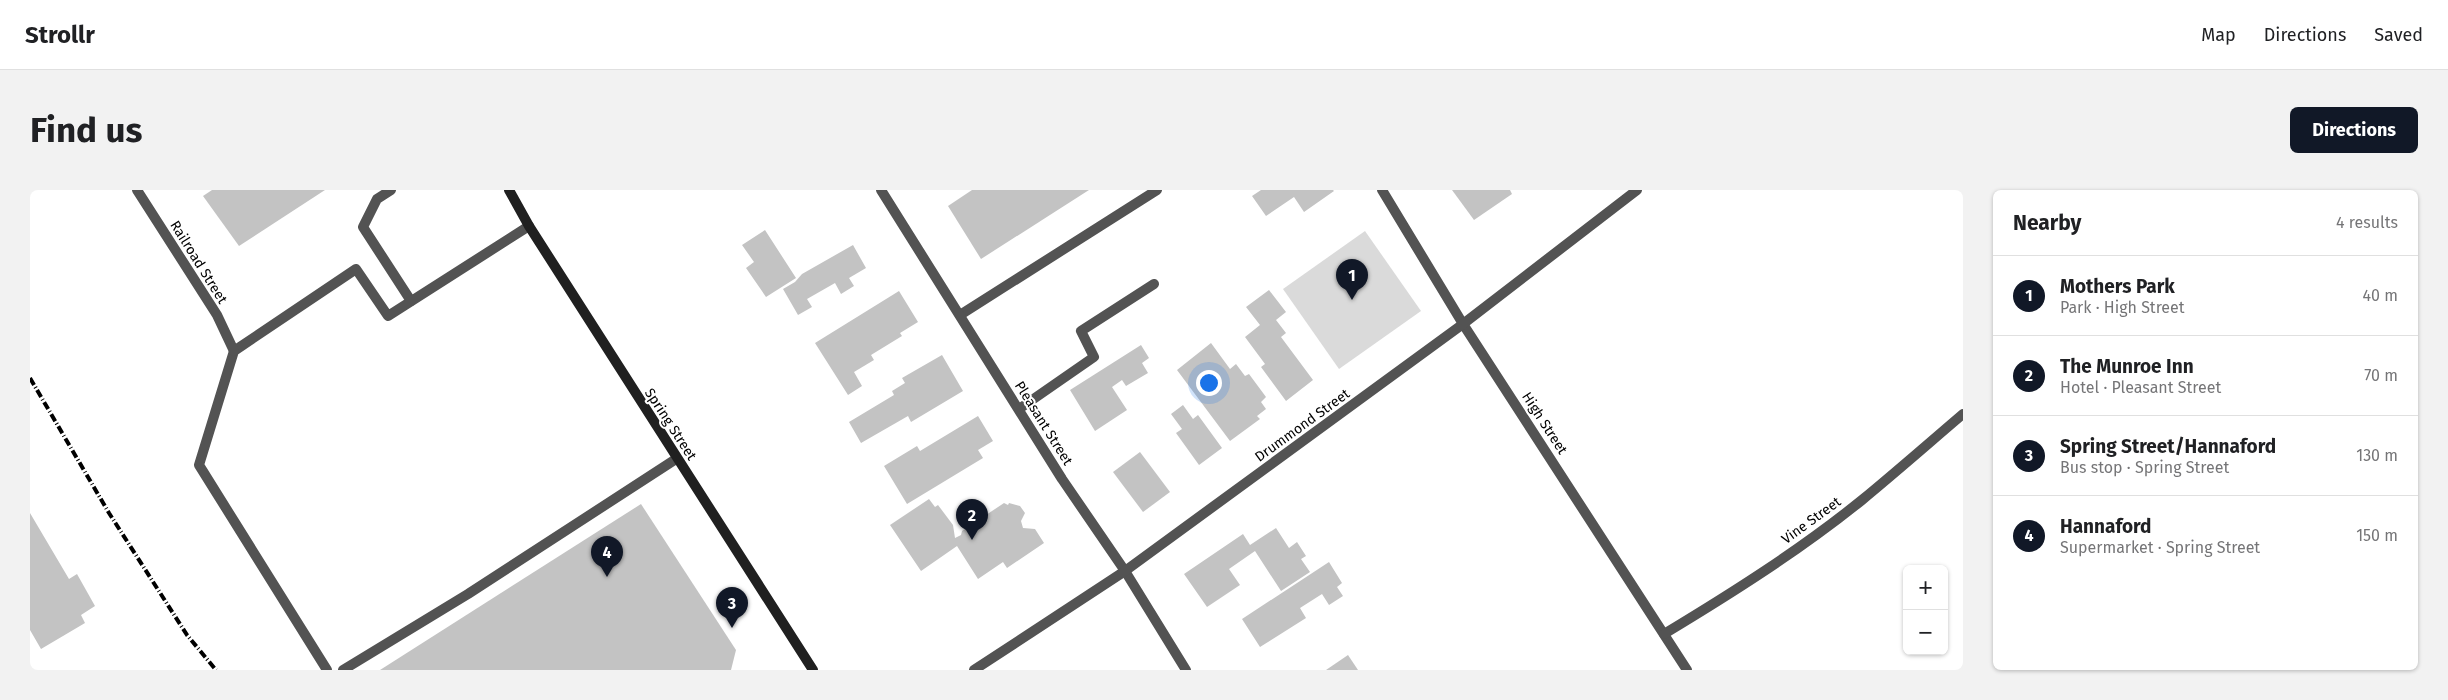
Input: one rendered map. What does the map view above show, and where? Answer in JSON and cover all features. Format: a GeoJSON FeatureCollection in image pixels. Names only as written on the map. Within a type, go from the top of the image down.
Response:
{"type":"FeatureCollection","features":[{"type":"Feature","properties":{"kind":"street","name":"Railroad Street"},"geometry":{"type":"LineString","coordinates":[[137,190],[217,315],[234,351]]}},
{"type":"Feature","properties":{"kind":"street"},"geometry":{"type":"LineString","coordinates":[[391,190],[377,199],[363,227],[411,301]]}},
{"type":"Feature","properties":{"kind":"street","name":"Spring Street"},"geometry":{"type":"LineString","coordinates":[[509,190],[529,226],[813,670]]}},
{"type":"Feature","properties":{"kind":"street","name":"Pleasant Street"},"geometry":{"type":"LineString","coordinates":[[881,190],[1062,479],[1125,572],[1186,670]]}},
{"type":"Feature","properties":{"kind":"street"},"geometry":{"type":"LineString","coordinates":[[960,315],[1157,190]]}},
{"type":"Feature","properties":{"kind":"street","name":"High Street"},"geometry":{"type":"LineString","coordinates":[[1382,190],[1463,324],[1687,670]]}},
{"type":"Feature","properties":{"kind":"street","name":"Drummond Street"},"geometry":{"type":"LineString","coordinates":[[974,670],[1125,572],[1463,324],[1637,190]]}},
{"type":"Feature","properties":{"kind":"street"},"geometry":{"type":"LineString","coordinates":[[327,670],[199,465],[234,351],[356,269],[388,316],[529,226]]}},
{"type":"Feature","properties":{"kind":"street"},"geometry":{"type":"LineString","coordinates":[[1019,409],[1094,357],[1081,331],[1154,284]]}},
{"type":"Feature","properties":{"kind":"street","name":"Vine Street"},"geometry":{"type":"LineString","coordinates":[[1664,634],[1733,592],[1861,501],[1963,414]]}},
{"type":"Feature","properties":{"kind":"street"},"geometry":{"type":"LineString","coordinates":[[343,670],[468,594],[676,458]]}},
{"type":"Feature","properties":{"kind":"shaded area"},"geometry":{"type":"Polygon","coordinates":[[[1365,231],[1421,311],[1339,369],[1283,289],[1365,231]]]}},
{"type":"Feature","properties":{"kind":"building"},"geometry":{"type":"Polygon","coordinates":[[[212,190],[325,190],[239,246],[203,196],[212,190]]]}},
{"type":"Feature","properties":{"kind":"building"},"geometry":{"type":"Polygon","coordinates":[[[972,190],[1089,190],[981,259],[948,206],[972,190]]]}},
{"type":"Feature","properties":{"kind":"building"},"geometry":{"type":"Polygon","coordinates":[[[1261,190],[1334,191],[1304,212],[1294,197],[1266,216],[1252,196],[1261,190]]]}},
{"type":"Feature","properties":{"kind":"building"},"geometry":{"type":"Polygon","coordinates":[[[1452,190],[1510,190],[1512,194],[1474,220],[1452,190]]]}},
{"type":"Feature","properties":{"kind":"building"},"geometry":{"type":"Polygon","coordinates":[[[765,230],[796,278],[766,297],[746,268],[754,262],[742,245],[765,230]]]}},
{"type":"Feature","properties":{"kind":"building"},"geometry":{"type":"Polygon","coordinates":[[[853,245],[866,268],[849,278],[854,286],[841,294],[835,283],[807,299],[812,307],[798,315],[783,289],[795,282],[802,274],[853,245]]]}},
{"type":"Feature","properties":{"kind":"building"},"geometry":{"type":"Polygon","coordinates":[[[1269,290],[1286,312],[1276,320],[1286,333],[1281,337],[1313,380],[1286,401],[1261,367],[1265,364],[1245,337],[1260,325],[1246,307],[1269,290]]]}},
{"type":"Feature","properties":{"kind":"building"},"geometry":{"type":"Polygon","coordinates":[[[899,291],[918,322],[900,333],[902,336],[871,355],[874,360],[854,372],[862,386],[848,395],[815,343],[899,291]]]}},
{"type":"Feature","properties":{"kind":"building"},"geometry":{"type":"Polygon","coordinates":[[[1211,343],[1230,369],[1236,364],[1245,376],[1249,374],[1266,397],[1261,402],[1266,409],[1257,416],[1260,419],[1230,441],[1177,370],[1211,343]]]}},
{"type":"Feature","properties":{"kind":"building"},"geometry":{"type":"Polygon","coordinates":[[[1141,345],[1149,358],[1142,363],[1148,373],[1126,386],[1122,380],[1112,387],[1127,410],[1095,431],[1070,390],[1141,345]]]}},
{"type":"Feature","properties":{"kind":"building"},"geometry":{"type":"Polygon","coordinates":[[[942,355],[963,391],[911,422],[908,416],[861,443],[849,422],[894,395],[892,391],[905,383],[902,378],[942,355]]]}},
{"type":"Feature","properties":{"kind":"building"},"geometry":{"type":"Polygon","coordinates":[[[1183,405],[1193,419],[1198,415],[1222,448],[1199,465],[1176,433],[1182,429],[1171,414],[1183,405]]]}},
{"type":"Feature","properties":{"kind":"building"},"geometry":{"type":"Polygon","coordinates":[[[978,416],[993,441],[978,450],[983,458],[907,504],[884,466],[917,446],[920,451],[978,416]]]}},
{"type":"Feature","properties":{"kind":"building"},"geometry":{"type":"Polygon","coordinates":[[[1140,452],[1170,492],[1143,512],[1113,472],[1140,452]]]}},
{"type":"Feature","properties":{"kind":"building"},"geometry":{"type":"Polygon","coordinates":[[[929,499],[935,507],[938,505],[953,525],[955,538],[961,535],[962,531],[1004,503],[1008,505],[1009,503],[1020,506],[1025,513],[1021,521],[1023,528],[1035,529],[1044,543],[1007,568],[1003,562],[978,579],[957,546],[921,571],[890,525],[929,499]]]}},
{"type":"Feature","properties":{"kind":"building"},"geometry":{"type":"Polygon","coordinates":[[[641,504],[736,650],[731,670],[380,670],[641,504]]]}},
{"type":"Feature","properties":{"kind":"building"},"geometry":{"type":"Polygon","coordinates":[[[30,513],[69,579],[77,574],[95,606],[81,615],[85,623],[41,649],[30,630],[30,513]]]}},
{"type":"Feature","properties":{"kind":"building"},"geometry":{"type":"Polygon","coordinates":[[[1276,528],[1289,548],[1297,542],[1306,556],[1301,559],[1310,572],[1281,591],[1255,551],[1229,569],[1240,585],[1207,607],[1184,574],[1243,534],[1250,545],[1276,528]]]}},
{"type":"Feature","properties":{"kind":"building"},"geometry":{"type":"Polygon","coordinates":[[[1329,562],[1342,583],[1337,587],[1343,596],[1329,605],[1322,594],[1300,608],[1306,618],[1260,647],[1242,619],[1329,562]]]}},
{"type":"Feature","properties":{"kind":"building"},"geometry":{"type":"Polygon","coordinates":[[[1348,655],[1358,670],[1326,670],[1348,655]]]}},
{"type":"Feature","properties":{"kind":"railway"},"geometry":{"type":"LineString","coordinates":[[30,378],[109,513],[187,635],[216,670]]}},
{"type":"Feature","properties":{"kind":"place","name":"Mothers Park"},"geometry":{"type":"Point","coordinates":[1352,300]}},
{"type":"Feature","properties":{"kind":"place","name":"The Munroe Inn"},"geometry":{"type":"Point","coordinates":[972,540]}},
{"type":"Feature","properties":{"kind":"place","name":"Hannaford"},"geometry":{"type":"Point","coordinates":[607,577]}},
{"type":"Feature","properties":{"kind":"place","name":"Spring Street/Hannaford"},"geometry":{"type":"Point","coordinates":[732,628]}}]}
